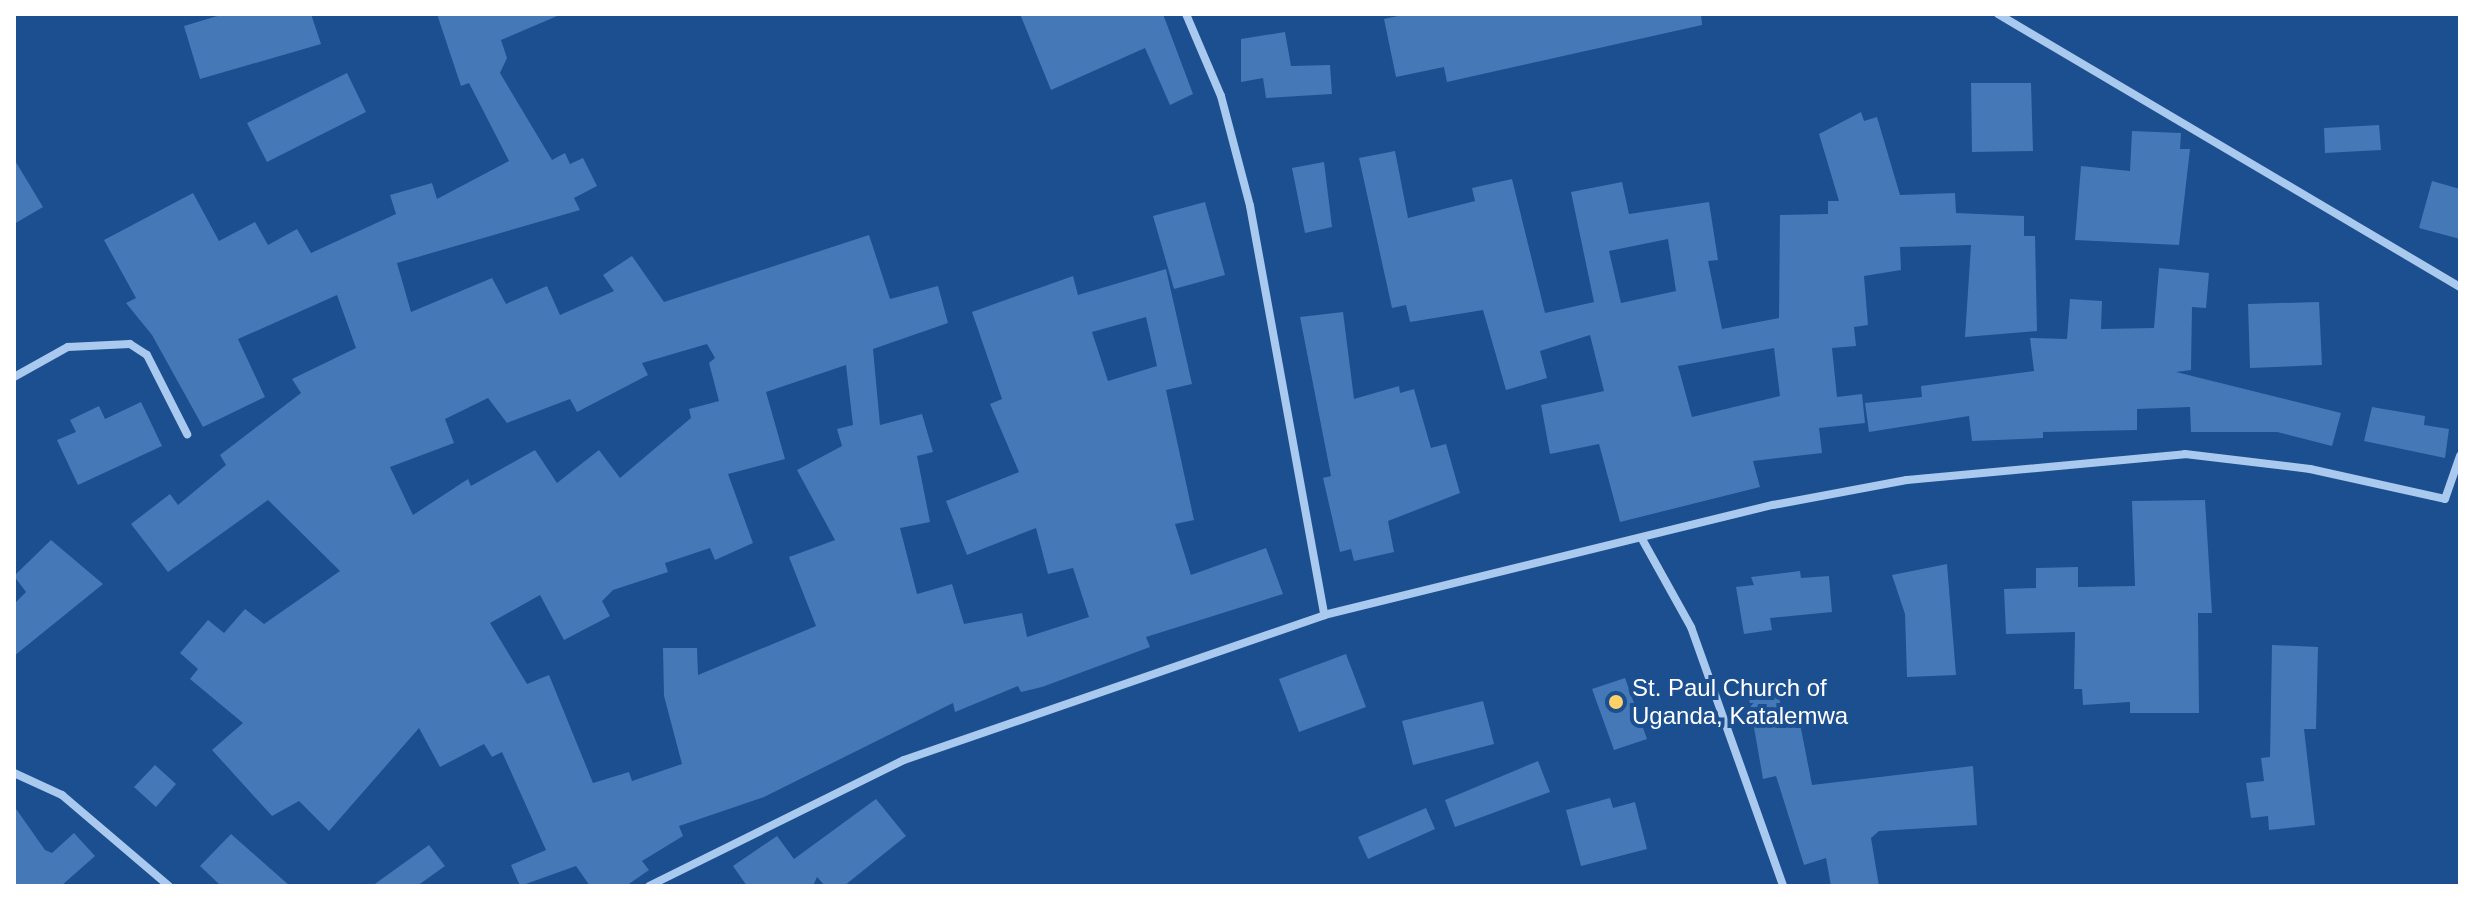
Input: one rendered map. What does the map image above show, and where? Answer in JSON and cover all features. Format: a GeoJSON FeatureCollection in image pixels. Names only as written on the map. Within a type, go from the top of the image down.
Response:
{"type":"FeatureCollection","features":[{"type":"Feature","properties":{"kind":"street"},"geometry":{"type":"LineString","coordinates":[[1186,14],[1221,96],[1250,206],[1324,615]]}},
{"type":"Feature","properties":{"kind":"street"},"geometry":{"type":"LineString","coordinates":[[1998,14],[2460,287]]}},
{"type":"Feature","properties":{"kind":"street"},"geometry":{"type":"LineString","coordinates":[[14,377],[68,347],[130,344],[147,355],[187,434]]}},
{"type":"Feature","properties":{"kind":"street"},"geometry":{"type":"LineString","coordinates":[[649,886],[904,760],[1324,615],[1642,539],[1907,480],[2185,454],[2310,469],[2445,499],[2460,456]]}},
{"type":"Feature","properties":{"kind":"street"},"geometry":{"type":"LineString","coordinates":[[1642,539],[1691,627],[1783,886]]}},
{"type":"Feature","properties":{"kind":"street"},"geometry":{"type":"LineString","coordinates":[[14,773],[62,795],[169,886]]}},
{"type":"Feature","properties":{"kind":"building"},"geometry":{"type":"Polygon","coordinates":[[[224,14],[311,14],[321,44],[200,79],[184,26],[224,14]]]}},
{"type":"Feature","properties":{"kind":"building"},"geometry":{"type":"Polygon","coordinates":[[[437,14],[562,14],[501,40],[507,58],[500,73],[552,160],[565,153],[570,164],[583,158],[597,186],[574,198],[580,210],[397,263],[411,312],[492,278],[506,304],[547,286],[560,315],[614,291],[603,275],[632,256],[664,302],[869,235],[890,299],[938,286],[948,323],[873,349],[880,425],[922,414],[933,452],[917,456],[930,522],[900,528],[917,594],[952,584],[964,624],[1022,613],[1027,637],[1089,617],[1073,568],[1048,574],[1036,528],[967,555],[946,501],[1019,472],[990,404],[1002,399],[972,312],[1073,276],[1078,295],[1166,269],[1192,384],[1166,390],[1194,520],[1175,524],[1191,575],[1266,548],[1283,594],[1146,637],[1150,647],[1042,687],[1021,692],[1018,686],[955,712],[953,703],[764,797],[679,826],[683,836],[642,861],[649,870],[626,886],[590,886],[576,866],[520,886],[511,865],[546,850],[502,752],[492,757],[484,744],[440,767],[419,728],[329,831],[299,801],[272,816],[212,750],[243,723],[190,679],[198,669],[180,653],[208,620],[224,633],[245,609],[264,624],[340,571],[268,500],[168,572],[131,524],[170,494],[178,505],[226,465],[220,455],[301,393],[292,379],[356,348],[337,295],[238,339],[265,397],[203,427],[152,335],[126,303],[136,298],[104,240],[193,193],[219,241],[255,222],[268,245],[297,229],[311,253],[396,214],[390,195],[432,183],[437,199],[509,161],[469,83],[461,86],[437,14]],[[1146,317],[1092,332],[1108,381],[1157,366],[1146,317]],[[707,344],[642,363],[648,375],[577,412],[570,399],[507,423],[488,398],[445,419],[454,443],[390,467],[413,515],[468,479],[471,486],[535,450],[557,483],[599,450],[620,478],[691,418],[689,409],[719,401],[709,363],[715,358],[707,344]],[[846,365],[766,392],[785,459],[728,474],[753,543],[715,560],[710,548],[665,563],[668,572],[613,590],[602,601],[610,616],[564,640],[540,595],[490,623],[527,684],[549,675],[593,783],[629,772],[632,781],[682,764],[664,696],[663,648],[697,648],[698,675],[816,626],[789,557],[835,540],[797,470],[842,446],[837,429],[853,425],[846,365]]]}},
{"type":"Feature","properties":{"kind":"building"},"geometry":{"type":"Polygon","coordinates":[[[1020,14],[1163,14],[1193,94],[1170,105],[1145,48],[1051,90],[1020,14]]]}},
{"type":"Feature","properties":{"kind":"building"},"geometry":{"type":"Polygon","coordinates":[[[1407,14],[1701,14],[1702,25],[1447,82],[1444,67],[1396,77],[1384,19],[1407,14]]]}},
{"type":"Feature","properties":{"kind":"building"},"geometry":{"type":"Polygon","coordinates":[[[1285,32],[1291,66],[1330,65],[1332,94],[1266,98],[1263,78],[1241,82],[1241,39],[1285,32]]]}},
{"type":"Feature","properties":{"kind":"building"},"geometry":{"type":"Polygon","coordinates":[[[347,73],[366,112],[267,162],[247,123],[347,73]]]}},
{"type":"Feature","properties":{"kind":"building"},"geometry":{"type":"Polygon","coordinates":[[[1971,83],[2031,83],[2033,151],[1972,152],[1971,83]]]}},
{"type":"Feature","properties":{"kind":"building"},"geometry":{"type":"Polygon","coordinates":[[[1861,112],[1864,121],[1877,117],[1900,195],[1955,193],[1956,213],[2024,216],[2024,236],[2035,236],[2037,331],[1965,337],[1971,245],[1900,247],[1901,270],[1864,276],[1868,325],[1854,327],[1856,346],[1832,348],[1837,397],[1862,394],[1865,423],[1819,428],[1822,453],[1753,461],[1760,487],[1620,522],[1599,444],[1550,454],[1541,405],[1604,391],[1590,335],[1540,351],[1547,378],[1506,390],[1483,310],[1410,322],[1406,305],[1392,308],[1359,158],[1395,151],[1408,218],[1475,201],[1472,188],[1512,179],[1545,313],[1594,302],[1571,192],[1622,182],[1629,214],[1709,202],[1718,260],[1708,261],[1722,329],[1779,318],[1780,215],[1828,214],[1828,201],[1839,201],[1819,134],[1861,112]],[[1668,239],[1609,251],[1621,303],[1676,291],[1668,239]],[[1774,348],[1678,366],[1692,417],[1780,396],[1774,348]]]}},
{"type":"Feature","properties":{"kind":"building"},"geometry":{"type":"Polygon","coordinates":[[[2379,125],[2381,150],[2325,153],[2324,128],[2379,125]]]}},
{"type":"Feature","properties":{"kind":"building"},"geometry":{"type":"Polygon","coordinates":[[[2132,131],[2181,133],[2180,149],[2190,149],[2179,245],[2075,240],[2081,166],[2130,171],[2132,131]]]}},
{"type":"Feature","properties":{"kind":"building"},"geometry":{"type":"Polygon","coordinates":[[[14,159],[43,207],[14,224],[14,159]]]}},
{"type":"Feature","properties":{"kind":"building"},"geometry":{"type":"Polygon","coordinates":[[[1324,162],[1332,227],[1305,233],[1292,168],[1324,162]]]}},
{"type":"Feature","properties":{"kind":"building"},"geometry":{"type":"Polygon","coordinates":[[[2432,181],[2460,189],[2460,239],[2419,228],[2432,181]]]}},
{"type":"Feature","properties":{"kind":"building"},"geometry":{"type":"Polygon","coordinates":[[[1205,202],[1225,275],[1174,289],[1153,216],[1205,202]]]}},
{"type":"Feature","properties":{"kind":"building"},"geometry":{"type":"Polygon","coordinates":[[[2159,268],[2209,273],[2206,308],[2192,307],[2191,370],[2176,372],[2341,413],[2332,446],[2277,432],[2191,432],[2190,407],[2137,409],[2137,430],[2043,432],[2043,438],[1972,441],[1969,416],[1869,432],[1865,403],[1922,397],[1921,386],[2034,371],[2030,338],[2067,339],[2070,299],[2102,301],[2101,329],[2154,328],[2159,268]]]}},
{"type":"Feature","properties":{"kind":"building"},"geometry":{"type":"Polygon","coordinates":[[[2319,302],[2322,365],[2250,368],[2248,304],[2319,302]]]}},
{"type":"Feature","properties":{"kind":"building"},"geometry":{"type":"Polygon","coordinates":[[[1343,312],[1354,399],[1399,386],[1400,393],[1414,389],[1431,448],[1446,444],[1460,493],[1388,521],[1394,552],[1354,561],[1351,549],[1340,552],[1323,478],[1331,476],[1300,317],[1343,312]]]}},
{"type":"Feature","properties":{"kind":"building"},"geometry":{"type":"Polygon","coordinates":[[[141,402],[162,446],[78,485],[57,440],[76,432],[70,420],[99,406],[105,419],[141,402]]]}},
{"type":"Feature","properties":{"kind":"building"},"geometry":{"type":"Polygon","coordinates":[[[2372,407],[2425,416],[2424,425],[2449,429],[2445,458],[2364,441],[2372,407]]]}},
{"type":"Feature","properties":{"kind":"building"},"geometry":{"type":"Polygon","coordinates":[[[2205,500],[2212,613],[2198,613],[2199,713],[2130,713],[2130,702],[2083,705],[2082,689],[2074,689],[2075,632],[2006,634],[2004,589],[2036,588],[2036,568],[2078,567],[2078,587],[2135,586],[2132,501],[2205,500]]]}},
{"type":"Feature","properties":{"kind":"building"},"geometry":{"type":"Polygon","coordinates":[[[51,540],[103,584],[14,656],[14,604],[26,592],[14,576],[51,540]]]}},
{"type":"Feature","properties":{"kind":"building"},"geometry":{"type":"Polygon","coordinates":[[[1947,564],[1956,675],[1907,677],[1905,614],[1892,575],[1947,564]]]}},
{"type":"Feature","properties":{"kind":"building"},"geometry":{"type":"Polygon","coordinates":[[[1800,571],[1801,578],[1829,576],[1832,612],[1770,618],[1772,630],[1744,634],[1736,587],[1754,585],[1751,577],[1800,571]]]}},
{"type":"Feature","properties":{"kind":"building"},"geometry":{"type":"Polygon","coordinates":[[[2272,645],[2318,647],[2316,729],[2304,729],[2315,825],[2269,830],[2268,816],[2251,818],[2246,783],[2264,781],[2261,758],[2270,757],[2272,645]]]}},
{"type":"Feature","properties":{"kind":"building"},"geometry":{"type":"Polygon","coordinates":[[[1346,654],[1366,707],[1299,732],[1279,679],[1346,654]]]}},
{"type":"Feature","properties":{"kind":"building","name":"St. Paul Church of Uganda, Katalemwa"},"geometry":{"type":"Polygon","coordinates":[[[1625,678],[1647,739],[1614,750],[1592,689],[1625,678]]]}},
{"type":"Feature","properties":{"kind":"building"},"geometry":{"type":"Polygon","coordinates":[[[1777,687],[1782,712],[1797,708],[1812,785],[1973,766],[1977,825],[1879,831],[1871,838],[1879,886],[1831,886],[1826,858],[1804,865],[1776,776],[1763,779],[1748,693],[1777,687]]]}},
{"type":"Feature","properties":{"kind":"building"},"geometry":{"type":"Polygon","coordinates":[[[1483,701],[1494,744],[1413,765],[1402,721],[1483,701]]]}},
{"type":"Feature","properties":{"kind":"building"},"geometry":{"type":"Polygon","coordinates":[[[1538,761],[1550,792],[1455,827],[1445,800],[1538,761]]]}},
{"type":"Feature","properties":{"kind":"building"},"geometry":{"type":"Polygon","coordinates":[[[155,765],[176,784],[156,807],[134,787],[155,765]]]}},
{"type":"Feature","properties":{"kind":"building"},"geometry":{"type":"Polygon","coordinates":[[[1610,798],[1613,808],[1635,802],[1647,849],[1581,866],[1566,810],[1610,798]]]}},
{"type":"Feature","properties":{"kind":"building"},"geometry":{"type":"Polygon","coordinates":[[[876,799],[906,836],[844,886],[825,886],[817,877],[813,886],[747,886],[733,866],[777,836],[794,859],[876,799]]]}},
{"type":"Feature","properties":{"kind":"building"},"geometry":{"type":"Polygon","coordinates":[[[14,806],[45,850],[52,853],[74,833],[95,856],[61,886],[14,886],[14,806]]]}},
{"type":"Feature","properties":{"kind":"building"},"geometry":{"type":"Polygon","coordinates":[[[1426,808],[1435,829],[1368,859],[1358,837],[1426,808]]]}},
{"type":"Feature","properties":{"kind":"building"},"geometry":{"type":"Polygon","coordinates":[[[231,834],[290,886],[221,886],[200,866],[231,834]]]}},
{"type":"Feature","properties":{"kind":"building"},"geometry":{"type":"Polygon","coordinates":[[[429,845],[445,866],[417,886],[372,886],[429,845]]]}},
{"type":"Feature","properties":{"kind":"place","name":"St. Paul Church of Uganda, Katalemwa"},"geometry":{"type":"Point","coordinates":[1616,702]}}]}
